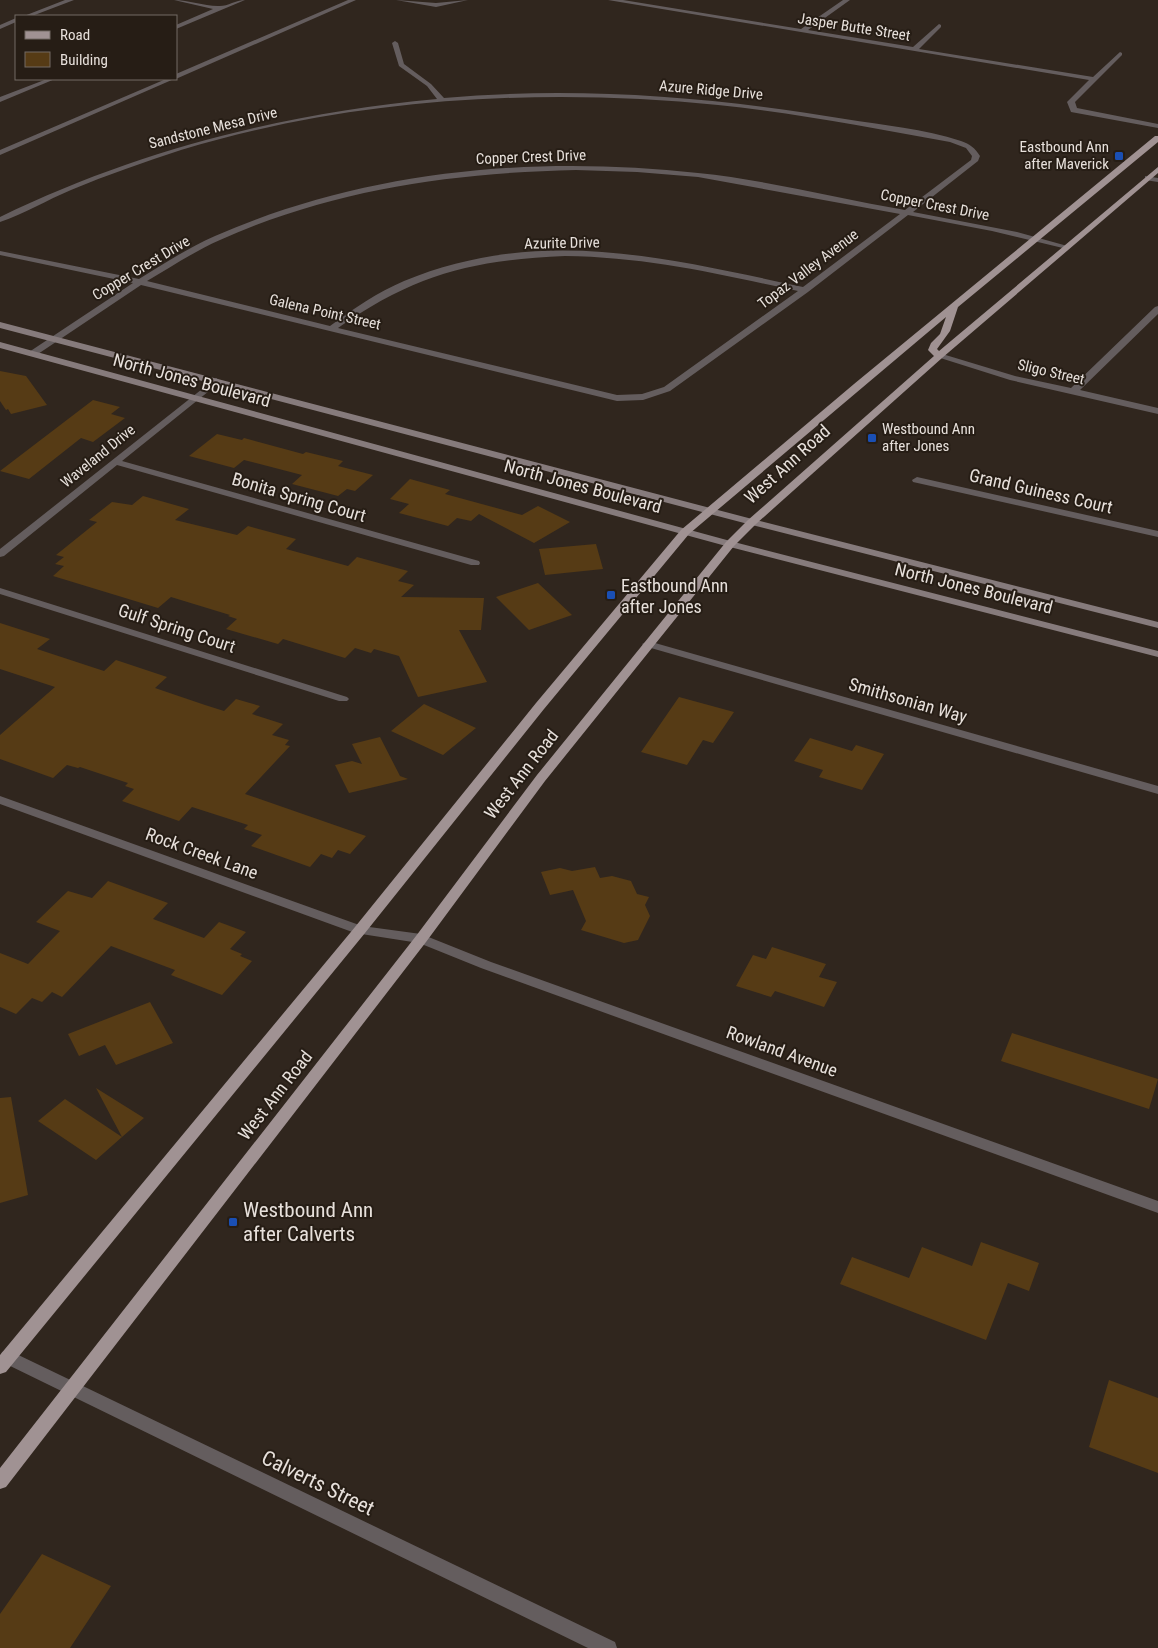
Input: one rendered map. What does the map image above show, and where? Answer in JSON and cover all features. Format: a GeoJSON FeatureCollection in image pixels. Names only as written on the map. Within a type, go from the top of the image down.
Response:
{"type":"FeatureCollection","features":[{"type":"Feature","properties":{"kind":"main road","name":"West Ann Road"},"geometry":{"type":"LineString","coordinates":[[4,1362],[360,930],[540,706],[685,532],[1158,138]]}},
{"type":"Feature","properties":{"kind":"main road","name":"West Ann Road"},"geometry":{"type":"LineString","coordinates":[[0,1481],[421,939],[541,778],[730,544],[752,522],[939,356],[1157,171]]}},
{"type":"Feature","properties":{"kind":"main road"},"geometry":{"type":"LineString","coordinates":[[939,356],[932,348],[935,342],[944,335],[954,306]]}},
{"type":"Feature","properties":{"kind":"main road","name":"North Jones Boulevard"},"geometry":{"type":"LineString","coordinates":[[0,325],[752,522],[1158,625]]}},
{"type":"Feature","properties":{"kind":"main road","name":"North Jones Boulevard"},"geometry":{"type":"LineString","coordinates":[[0,345],[685,532],[1158,654]]}},
{"type":"Feature","properties":{"kind":"street"},"geometry":{"type":"LineString","coordinates":[[31,15],[71,0]]}},
{"type":"Feature","properties":{"kind":"street"},"geometry":{"type":"LineString","coordinates":[[177,0],[221,8]]}},
{"type":"Feature","properties":{"kind":"street"},"geometry":{"type":"LineString","coordinates":[[178,26],[242,0]]}},
{"type":"Feature","properties":{"kind":"street"},"geometry":{"type":"LineString","coordinates":[[178,76],[353,0]]}},
{"type":"Feature","properties":{"kind":"street"},"geometry":{"type":"LineString","coordinates":[[399,0],[426,5],[447,5],[465,0]]}},
{"type":"Feature","properties":{"kind":"street","name":"Jasper Butte Street"},"geometry":{"type":"LineString","coordinates":[[612,0],[1093,79]]}},
{"type":"Feature","properties":{"kind":"street"},"geometry":{"type":"LineString","coordinates":[[640,5],[649,0]]}},
{"type":"Feature","properties":{"kind":"street"},"geometry":{"type":"LineString","coordinates":[[803,31],[847,0]]}},
{"type":"Feature","properties":{"kind":"street"},"geometry":{"type":"LineString","coordinates":[[0,26],[15,20]]}},
{"type":"Feature","properties":{"kind":"street"},"geometry":{"type":"LineString","coordinates":[[914,50],[939,26]]}},
{"type":"Feature","properties":{"kind":"street"},"geometry":{"type":"LineString","coordinates":[[395,43],[401,65],[429,85],[442,100]]}},
{"type":"Feature","properties":{"kind":"street"},"geometry":{"type":"LineString","coordinates":[[1120,54],[1071,102],[1074,110],[1158,126]]}},
{"type":"Feature","properties":{"kind":"street"},"geometry":{"type":"LineString","coordinates":[[0,100],[50,80]]}},
{"type":"Feature","properties":{"kind":"street"},"geometry":{"type":"LineString","coordinates":[[0,153],[170,80]]}},
{"type":"Feature","properties":{"kind":"street","name":"Azure Ridge Drive"},"geometry":{"type":"LineString","coordinates":[[442,100],[559,96],[684,100],[812,115],[951,140],[965,144],[973,150]]}},
{"type":"Feature","properties":{"kind":"street","name":"Sandstone Mesa Drive"},"geometry":{"type":"LineString","coordinates":[[0,220],[61,191],[113,171],[212,140],[307,119],[442,100]]}},
{"type":"Feature","properties":{"kind":"street","name":"Topaz Valley Avenue"},"geometry":{"type":"LineString","coordinates":[[643,397],[667,389],[806,290],[974,161],[976,156],[973,150]]}},
{"type":"Feature","properties":{"kind":"street","name":"Copper Crest Drive"},"geometry":{"type":"LineString","coordinates":[[32,354],[138,282],[215,239],[274,215],[325,199],[393,184],[486,172],[537,168],[624,169],[697,175],[1036,238],[1067,247]]}},
{"type":"Feature","properties":{"kind":"street"},"geometry":{"type":"LineString","coordinates":[[1148,178],[1158,180]]}},
{"type":"Feature","properties":{"kind":"street","name":"Galena Point Street"},"geometry":{"type":"LineString","coordinates":[[0,253],[138,282],[617,398],[643,397]]}},
{"type":"Feature","properties":{"kind":"street","name":"Azurite Drive"},"geometry":{"type":"LineString","coordinates":[[332,328],[362,306],[407,283],[434,274],[492,261],[552,254],[590,254],[660,260],[806,290]]}},
{"type":"Feature","properties":{"kind":"street"},"geometry":{"type":"LineString","coordinates":[[1073,392],[1158,309]]}},
{"type":"Feature","properties":{"kind":"street","name":"Sligo Street"},"geometry":{"type":"LineString","coordinates":[[939,356],[1013,378],[1158,411]]}},
{"type":"Feature","properties":{"kind":"street","name":"Waveland Drive"},"geometry":{"type":"LineString","coordinates":[[0,554],[216,381]]}},
{"type":"Feature","properties":{"kind":"street","name":"Bonita Spring Court"},"geometry":{"type":"LineString","coordinates":[[115,462],[474,563]]}},
{"type":"Feature","properties":{"kind":"street","name":"Grand Guiness Court"},"geometry":{"type":"LineString","coordinates":[[918,480],[1158,534]]}},
{"type":"Feature","properties":{"kind":"street","name":"Gulf Spring Court"},"geometry":{"type":"LineString","coordinates":[[0,591],[344,699]]}},
{"type":"Feature","properties":{"kind":"street","name":"Smithsonian Way"},"geometry":{"type":"LineString","coordinates":[[648,644],[1158,790]]}},
{"type":"Feature","properties":{"kind":"street","name":"Rock Creek Lane"},"geometry":{"type":"LineString","coordinates":[[0,800],[360,930],[393,934]]}},
{"type":"Feature","properties":{"kind":"street","name":"Rowland Avenue"},"geometry":{"type":"LineString","coordinates":[[393,934],[421,939],[486,965],[1158,1207]]}},
{"type":"Feature","properties":{"kind":"street","name":"Calverts Street"},"geometry":{"type":"LineString","coordinates":[[4,1362],[72,1389],[608,1648]]}},
{"type":"Feature","properties":{"kind":"building"},"geometry":{"type":"Polygon","coordinates":[[[0,371],[26,376],[47,405],[11,414],[0,401],[0,371]]]}},
{"type":"Feature","properties":{"kind":"building"},"geometry":{"type":"Polygon","coordinates":[[[93,400],[120,407],[111,414],[125,418],[93,442],[81,438],[29,479],[0,471],[93,400]]]}},
{"type":"Feature","properties":{"kind":"building"},"geometry":{"type":"Polygon","coordinates":[[[217,434],[242,440],[244,438],[303,454],[306,452],[343,461],[338,466],[373,475],[355,491],[347,489],[338,496],[292,484],[302,475],[244,460],[234,468],[189,456],[217,434]]]}},
{"type":"Feature","properties":{"kind":"building"},"geometry":{"type":"Polygon","coordinates":[[[410,479],[450,490],[445,494],[522,515],[538,506],[570,522],[534,543],[479,514],[471,521],[457,518],[448,526],[399,513],[409,504],[390,499],[410,479]]]}},
{"type":"Feature","properties":{"kind":"building"},"geometry":{"type":"Polygon","coordinates":[[[143,496],[189,509],[175,520],[237,535],[248,526],[296,539],[286,549],[348,566],[357,557],[408,571],[398,581],[414,585],[401,597],[484,598],[481,630],[459,630],[487,682],[418,697],[399,656],[374,649],[371,653],[355,648],[345,658],[283,639],[278,644],[226,629],[237,619],[228,616],[230,615],[171,597],[158,608],[53,576],[64,566],[55,564],[64,557],[56,555],[97,522],[89,520],[112,502],[132,505],[143,496]]]}},
{"type":"Feature","properties":{"kind":"building"},"geometry":{"type":"Polygon","coordinates":[[[596,544],[603,569],[545,575],[539,549],[596,544]]]}},
{"type":"Feature","properties":{"kind":"building"},"geometry":{"type":"Polygon","coordinates":[[[538,583],[572,615],[529,630],[496,597],[538,583]]]}},
{"type":"Feature","properties":{"kind":"building"},"geometry":{"type":"Polygon","coordinates":[[[0,623],[50,639],[37,649],[104,671],[116,660],[167,677],[155,688],[205,705],[224,711],[236,699],[260,706],[252,714],[283,724],[272,735],[289,740],[285,745],[290,746],[245,794],[366,836],[350,854],[338,850],[332,858],[321,854],[310,867],[251,846],[262,835],[244,829],[248,825],[192,807],[179,821],[122,801],[134,789],[125,786],[128,783],[80,767],[67,765],[53,778],[0,759],[0,735],[55,687],[0,669],[0,623]]]}},
{"type":"Feature","properties":{"kind":"building"},"geometry":{"type":"Polygon","coordinates":[[[679,697],[734,712],[713,743],[703,740],[687,765],[641,752],[679,697]]]}},
{"type":"Feature","properties":{"kind":"building"},"geometry":{"type":"Polygon","coordinates":[[[424,704],[476,728],[443,755],[391,731],[424,704]]]}},
{"type":"Feature","properties":{"kind":"building"},"geometry":{"type":"Polygon","coordinates":[[[380,737],[400,776],[408,779],[349,793],[335,765],[352,761],[362,764],[352,744],[380,737]]]}},
{"type":"Feature","properties":{"kind":"building"},"geometry":{"type":"Polygon","coordinates":[[[810,738],[852,751],[856,745],[884,754],[862,790],[819,777],[823,770],[794,761],[810,738]]]}},
{"type":"Feature","properties":{"kind":"building"},"geometry":{"type":"Polygon","coordinates":[[[595,867],[600,878],[612,876],[631,881],[637,894],[649,897],[645,905],[650,916],[638,940],[624,943],[581,930],[586,921],[573,890],[550,895],[541,872],[560,868],[572,871],[595,867]]]}},
{"type":"Feature","properties":{"kind":"building"},"geometry":{"type":"Polygon","coordinates":[[[108,881],[168,903],[153,919],[204,938],[219,922],[246,932],[230,949],[252,961],[222,995],[171,975],[175,970],[111,946],[62,997],[52,992],[42,1002],[32,998],[16,1014],[0,1007],[0,953],[28,964],[60,931],[36,922],[68,891],[92,898],[108,881]]]}},
{"type":"Feature","properties":{"kind":"building"},"geometry":{"type":"Polygon","coordinates":[[[772,947],[826,964],[819,977],[837,982],[824,1007],[775,991],[771,997],[736,986],[753,955],[766,959],[772,947]]]}},
{"type":"Feature","properties":{"kind":"building"},"geometry":{"type":"Polygon","coordinates":[[[150,1002],[173,1043],[116,1065],[105,1045],[79,1056],[68,1034],[150,1002]]]}},
{"type":"Feature","properties":{"kind":"building"},"geometry":{"type":"Polygon","coordinates":[[[1012,1033],[1158,1079],[1149,1109],[1001,1061],[1012,1033]]]}},
{"type":"Feature","properties":{"kind":"building"},"geometry":{"type":"Polygon","coordinates":[[[96,1088],[144,1118],[122,1137],[96,1088]]]}},
{"type":"Feature","properties":{"kind":"building"},"geometry":{"type":"Polygon","coordinates":[[[11,1097],[28,1195],[0,1203],[0,1098],[11,1097]]]}},
{"type":"Feature","properties":{"kind":"building"},"geometry":{"type":"Polygon","coordinates":[[[65,1099],[122,1137],[96,1160],[38,1121],[65,1099]]]}},
{"type":"Feature","properties":{"kind":"building"},"geometry":{"type":"Polygon","coordinates":[[[981,1242],[1039,1263],[1029,1291],[1008,1283],[986,1340],[840,1284],[852,1257],[909,1278],[922,1247],[972,1266],[981,1242]]]}},
{"type":"Feature","properties":{"kind":"building"},"geometry":{"type":"Polygon","coordinates":[[[1109,1380],[1158,1398],[1158,1473],[1089,1447],[1109,1380]]]}},
{"type":"Feature","properties":{"kind":"building"},"geometry":{"type":"Polygon","coordinates":[[[42,1554],[111,1586],[70,1648],[0,1648],[0,1614],[42,1554]]]}},
{"type":"Feature","properties":{"kind":"place","name":"Eastbound Ann after Maverick"},"geometry":{"type":"Point","coordinates":[1119,156]}},
{"type":"Feature","properties":{"kind":"place","name":"Westbound Ann after Jones"},"geometry":{"type":"Point","coordinates":[872,438]}},
{"type":"Feature","properties":{"kind":"place","name":"Eastbound Ann after Jones"},"geometry":{"type":"Point","coordinates":[611,595]}},
{"type":"Feature","properties":{"kind":"place","name":"Westbound Ann after Calverts"},"geometry":{"type":"Point","coordinates":[233,1222]}}]}
